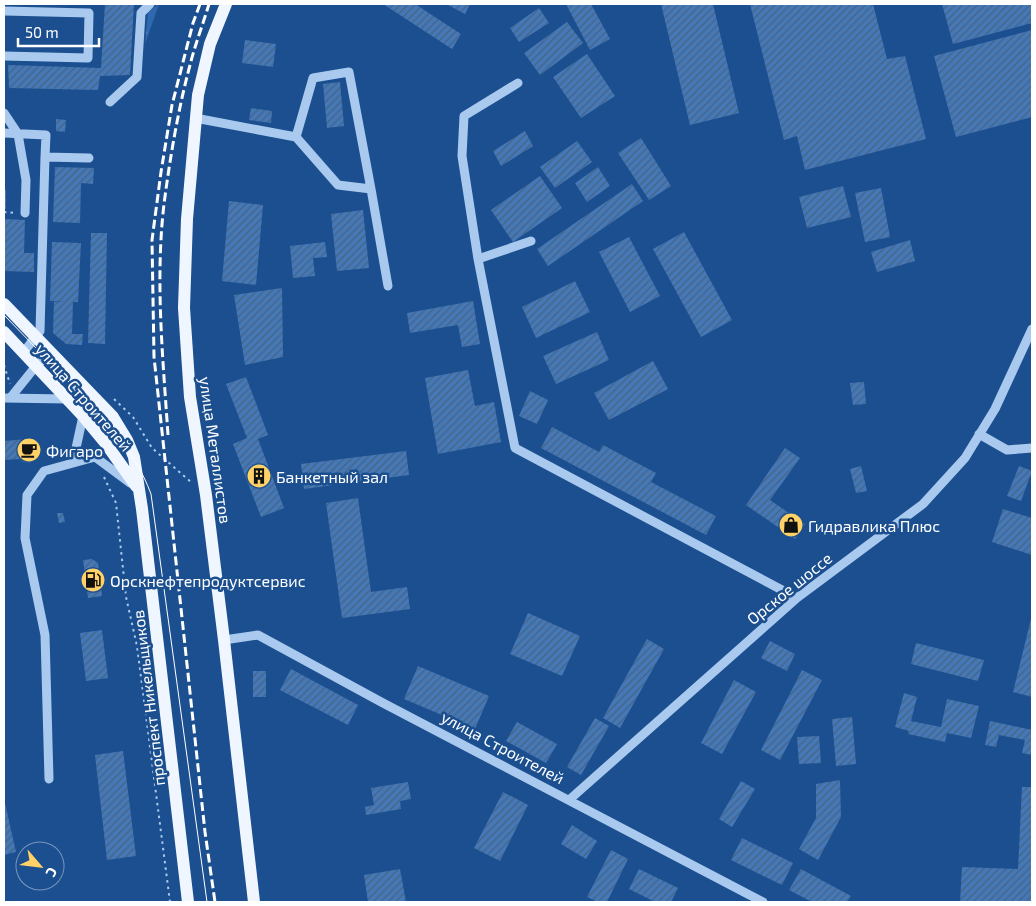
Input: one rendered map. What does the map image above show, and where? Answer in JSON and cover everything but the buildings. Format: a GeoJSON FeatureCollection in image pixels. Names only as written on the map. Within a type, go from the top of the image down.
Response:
{"type":"FeatureCollection","features":[{"type":"Feature","properties":{"kind":"main road","name":"улица Металлистов"},"geometry":{"type":"LineString","coordinates":[[226,4],[210,44],[198,95],[187,218],[184,308],[190,397],[206,495],[254,902]]}},
{"type":"Feature","properties":{"kind":"main road","name":"улица Строителей"},"geometry":{"type":"LineString","coordinates":[[4,304],[113,417],[127,440],[134,457],[139,490]]}},
{"type":"Feature","properties":{"kind":"main road","name":"улица Строителей"},"geometry":{"type":"LineString","coordinates":[[8,336],[108,445],[139,490]]}},
{"type":"Feature","properties":{"kind":"main road","name":"проспект Никельщиков"},"geometry":{"type":"LineString","coordinates":[[139,490],[188,902]]}},
{"type":"Feature","properties":{"kind":"street"},"geometry":{"type":"LineString","coordinates":[[110,102],[136,76],[141,13],[150,4]]}},
{"type":"Feature","properties":{"kind":"street"},"geometry":{"type":"LineString","coordinates":[[4,11],[89,13],[88,58],[4,56]]}},
{"type":"Feature","properties":{"kind":"street"},"geometry":{"type":"LineString","coordinates":[[296,137],[313,78],[349,72],[388,286]]}},
{"type":"Feature","properties":{"kind":"street"},"geometry":{"type":"LineString","coordinates":[[518,84],[464,116],[462,156],[478,259],[515,448],[797,598]]}},
{"type":"Feature","properties":{"kind":"street"},"geometry":{"type":"LineString","coordinates":[[4,113],[18,134],[26,180],[26,213]]}},
{"type":"Feature","properties":{"kind":"street"},"geometry":{"type":"LineString","coordinates":[[195,118],[296,137],[338,185],[371,189]]}},
{"type":"Feature","properties":{"kind":"street"},"geometry":{"type":"LineString","coordinates":[[4,133],[46,135],[40,331],[23,353]]}},
{"type":"Feature","properties":{"kind":"street"},"geometry":{"type":"LineString","coordinates":[[45,157],[89,158]]}},
{"type":"Feature","properties":{"kind":"street"},"geometry":{"type":"LineString","coordinates":[[478,259],[531,241]]}},
{"type":"Feature","properties":{"kind":"street"},"geometry":{"type":"LineString","coordinates":[[8,336],[25,327]]}},
{"type":"Feature","properties":{"kind":"street","name":"Орское шоссе"},"geometry":{"type":"LineString","coordinates":[[569,800],[797,598],[923,504],[965,458],[995,409],[1032,329]]}},
{"type":"Feature","properties":{"kind":"street"},"geometry":{"type":"LineString","coordinates":[[8,398],[50,353]]}},
{"type":"Feature","properties":{"kind":"street"},"geometry":{"type":"LineString","coordinates":[[8,398],[67,399],[82,385]]}},
{"type":"Feature","properties":{"kind":"street"},"geometry":{"type":"LineString","coordinates":[[73,462],[83,416],[97,401]]}},
{"type":"Feature","properties":{"kind":"street"},"geometry":{"type":"LineString","coordinates":[[979,434],[1007,450],[1032,448]]}},
{"type":"Feature","properties":{"kind":"street"},"geometry":{"type":"LineString","coordinates":[[48,779],[45,635],[26,538],[27,495],[44,471],[95,456],[139,490]]}},
{"type":"Feature","properties":{"kind":"street","name":"улица Строителей"},"geometry":{"type":"LineString","coordinates":[[224,640],[258,635],[383,703],[763,902]]}},
{"type":"Feature","properties":{"kind":"path"},"geometry":{"type":"LineString","coordinates":[[4,365],[9,380],[8,398]]}},
{"type":"Feature","properties":{"kind":"path"},"geometry":{"type":"LineString","coordinates":[[95,456],[116,504],[126,597],[137,646],[170,902]]}},
{"type":"Feature","properties":{"kind":"green space"},"geometry":{"type":"Polygon","coordinates":[[[159,4],[145,44],[148,12],[159,4]]]}},
{"type":"Feature","properties":{"kind":"tram line"},"geometry":{"type":"LineString","coordinates":[[4,315],[115,433],[136,462],[151,494],[207,902]]}},
{"type":"Feature","properties":{"kind":"railway"},"geometry":{"type":"LineString","coordinates":[[200,4],[193,23],[172,105],[152,240],[154,357],[205,832],[215,902]]}},
{"type":"Feature","properties":{"kind":"railway"},"geometry":{"type":"LineString","coordinates":[[168,435],[162,349],[161,233],[172,152],[182,99],[192,57],[209,4]]}},
{"type":"Feature","properties":{"kind":"place","name":"Фигаро"},"geometry":{"type":"Point","coordinates":[29,450]}},
{"type":"Feature","properties":{"kind":"place","name":"Банкетный зал"},"geometry":{"type":"Point","coordinates":[259,476]}},
{"type":"Feature","properties":{"kind":"place","name":"Гидравлика Плюс"},"geometry":{"type":"Point","coordinates":[791,525]}},
{"type":"Feature","properties":{"kind":"place","name":"Орскнефтепродуктсервис"},"geometry":{"type":"Point","coordinates":[93,580]}}]}
